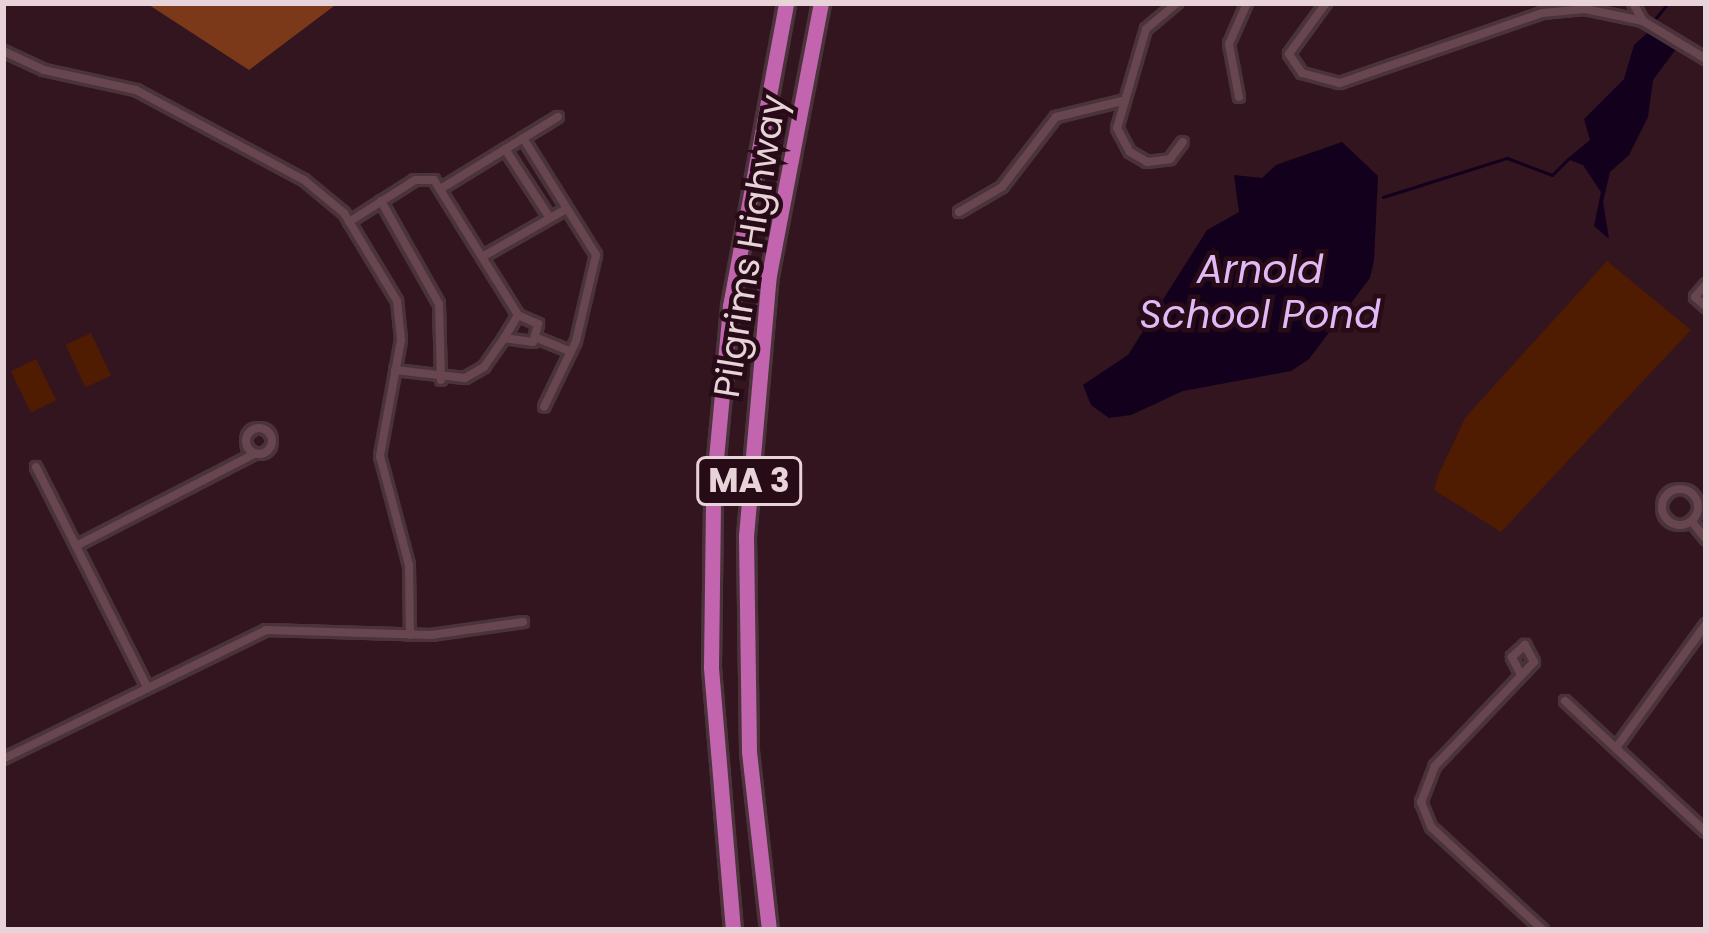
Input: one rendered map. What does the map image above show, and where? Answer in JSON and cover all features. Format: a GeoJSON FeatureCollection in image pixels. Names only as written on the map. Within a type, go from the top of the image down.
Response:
{"type":"FeatureCollection","features":[{"type":"Feature","properties":{"kind":"highway","name":"Pilgrims Highway"},"geometry":{"type":"LineString","coordinates":[[734,930],[711,668],[713,490],[730,306],[786,3]]}},
{"type":"Feature","properties":{"kind":"highway","name":"Pilgrims Highway"},"geometry":{"type":"LineString","coordinates":[[769,930],[749,751],[747,512],[770,275],[821,3]]}},
{"type":"Feature","properties":{"kind":"street"},"geometry":{"type":"LineString","coordinates":[[1177,3],[1146,29],[1117,128],[1138,158],[1162,161],[1183,142]]}},
{"type":"Feature","properties":{"kind":"street"},"geometry":{"type":"LineString","coordinates":[[1239,97],[1229,44],[1247,3]]}},
{"type":"Feature","properties":{"kind":"street"},"geometry":{"type":"LineString","coordinates":[[1326,3],[1289,54],[1302,73],[1340,83],[1552,11],[1643,21],[1706,58]]}},
{"type":"Feature","properties":{"kind":"street"},"geometry":{"type":"LineString","coordinates":[[1633,3],[1643,21]]}},
{"type":"Feature","properties":{"kind":"street"},"geometry":{"type":"LineString","coordinates":[[3,51],[29,65],[136,90],[304,180],[349,222],[397,301],[395,370],[380,457],[410,565],[410,635]]}},
{"type":"Feature","properties":{"kind":"street"},"geometry":{"type":"LineString","coordinates":[[959,212],[1002,187],[1056,117],[1122,101]]}},
{"type":"Feature","properties":{"kind":"street"},"geometry":{"type":"LineString","coordinates":[[442,188],[558,117]]}},
{"type":"Feature","properties":{"kind":"street"},"geometry":{"type":"LineString","coordinates":[[523,138],[596,255],[544,407]]}},
{"type":"Feature","properties":{"kind":"street"},"geometry":{"type":"LineString","coordinates":[[506,149],[550,218]]}},
{"type":"Feature","properties":{"kind":"street"},"geometry":{"type":"LineString","coordinates":[[349,222],[426,177],[442,188],[518,315]]}},
{"type":"Feature","properties":{"kind":"street"},"geometry":{"type":"LineString","coordinates":[[381,202],[439,304],[441,380]]}},
{"type":"Feature","properties":{"kind":"street"},"geometry":{"type":"LineString","coordinates":[[482,257],[566,209]]}},
{"type":"Feature","properties":{"kind":"street"},"geometry":{"type":"LineString","coordinates":[[1706,284],[1695,296],[1706,307]]}},
{"type":"Feature","properties":{"kind":"street"},"geometry":{"type":"LineString","coordinates":[[395,370],[441,380],[475,374],[518,315]]}},
{"type":"Feature","properties":{"kind":"street"},"geometry":{"type":"LineString","coordinates":[[518,315],[533,317],[537,338]]}},
{"type":"Feature","properties":{"kind":"street"},"geometry":{"type":"LineString","coordinates":[[504,338],[527,345],[537,338]]}},
{"type":"Feature","properties":{"kind":"street"},"geometry":{"type":"LineString","coordinates":[[537,338],[567,350]]}},
{"type":"Feature","properties":{"kind":"street"},"geometry":{"type":"LineString","coordinates":[[76,546],[254,454]]}},
{"type":"Feature","properties":{"kind":"street"},"geometry":{"type":"LineString","coordinates":[[36,467],[147,687]]}},
{"type":"Feature","properties":{"kind":"street"},"geometry":{"type":"LineString","coordinates":[[1692,522],[1669,520],[1663,499],[1676,490],[1691,494],[1692,522],[1706,539]]}},
{"type":"Feature","properties":{"kind":"street"},"geometry":{"type":"LineString","coordinates":[[3,759],[273,629],[410,635],[524,622]]}},
{"type":"Feature","properties":{"kind":"street"},"geometry":{"type":"LineString","coordinates":[[1616,749],[1706,624]]}},
{"type":"Feature","properties":{"kind":"street"},"geometry":{"type":"LineString","coordinates":[[1520,673],[1431,771],[1421,802],[1431,827],[1543,930]]}},
{"type":"Feature","properties":{"kind":"street"},"geometry":{"type":"LineString","coordinates":[[1564,700],[1706,832]]}},
{"type":"Feature","properties":{"kind":"shaded area"},"geometry":{"type":"Polygon","coordinates":[[[146,3],[338,3],[249,70],[146,3]]]}},
{"type":"Feature","properties":{"kind":"shaded area"},"geometry":{"type":"Polygon","coordinates":[[[1607,261],[1691,330],[1501,532],[1434,490],[1438,476],[1465,418],[1607,261]]]}},
{"type":"Feature","properties":{"kind":"shaded area"},"geometry":{"type":"Polygon","coordinates":[[[91,333],[111,376],[85,387],[66,345],[91,333]]]}},
{"type":"Feature","properties":{"kind":"shaded area"},"geometry":{"type":"Polygon","coordinates":[[[36,359],[56,400],[31,413],[11,371],[36,359]]]}},
{"type":"Feature","properties":{"kind":"water"},"geometry":{"type":"Polygon","coordinates":[[[1654,27],[1679,45],[1653,80],[1648,117],[1629,155],[1610,172],[1603,202],[1609,239],[1594,226],[1601,192],[1583,165],[1567,159],[1590,140],[1584,119],[1624,79],[1634,45],[1654,27]]]}},
{"type":"Feature","properties":{"kind":"water","name":"Arnold School Pond"},"geometry":{"type":"Polygon","coordinates":[[[1342,142],[1378,176],[1374,260],[1370,278],[1309,359],[1291,371],[1183,391],[1131,415],[1109,418],[1091,405],[1083,385],[1128,355],[1207,230],[1239,212],[1234,175],[1262,178],[1276,165],[1342,142]]]}},
{"type":"Feature","properties":{"kind":"waterway"},"geometry":{"type":"LineString","coordinates":[[1655,19],[1668,3]]}},
{"type":"Feature","properties":{"kind":"waterway"},"geometry":{"type":"LineString","coordinates":[[1383,197],[1507,158],[1552,175],[1569,158]]}}]}
